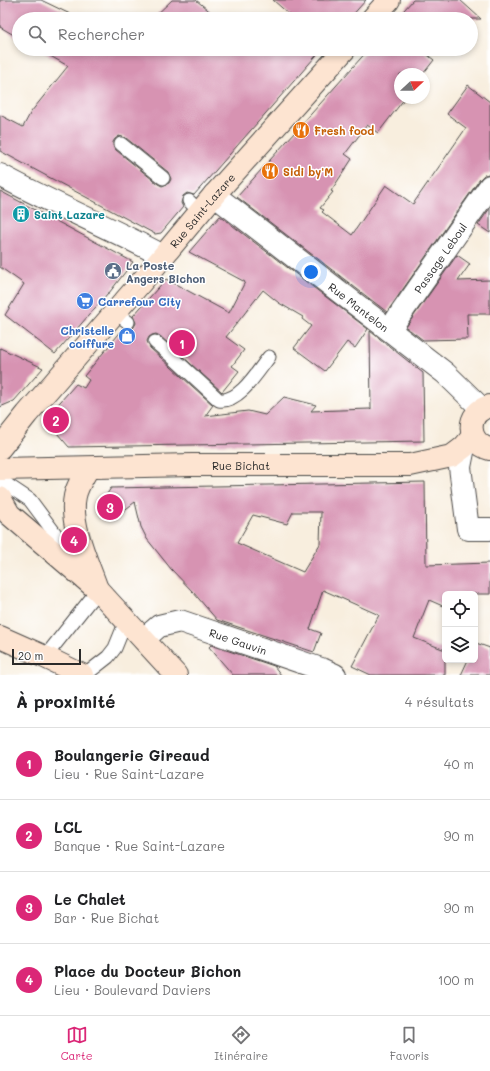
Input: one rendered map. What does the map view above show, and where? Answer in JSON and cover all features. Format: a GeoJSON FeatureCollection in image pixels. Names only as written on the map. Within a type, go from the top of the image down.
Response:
{"type":"FeatureCollection","features":[{"type":"Feature","properties":{"kind":"main road"},"geometry":{"type":"LineString","coordinates":[[378,12],[389,0]]}},
{"type":"Feature","properties":{"kind":"main road","name":"Rue Saint-Lazare"},"geometry":{"type":"LineString","coordinates":[[0,448],[40,399],[122,317],[163,256],[194,206],[214,195],[339,56]]}},
{"type":"Feature","properties":{"kind":"main road"},"geometry":{"type":"LineString","coordinates":[[476,444],[471,430],[472,424],[474,418],[486,408]]}},
{"type":"Feature","properties":{"kind":"main road","name":"Rue Bichat"},"geometry":{"type":"LineString","coordinates":[[0,468],[88,468],[200,465],[410,465],[452,456],[476,444]]}},
{"type":"Feature","properties":{"kind":"main road"},"geometry":{"type":"LineString","coordinates":[[88,468],[75,494],[74,518],[76,529],[98,590]]}},
{"type":"Feature","properties":{"kind":"main road"},"geometry":{"type":"LineString","coordinates":[[0,498],[10,514],[98,590],[176,675]]}},
{"type":"Feature","properties":{"kind":"main road"},"geometry":{"type":"LineString","coordinates":[[0,637],[82,675]]}},
{"type":"Feature","properties":{"kind":"street"},"geometry":{"type":"LineString","coordinates":[[0,175],[163,256]]}},
{"type":"Feature","properties":{"kind":"street","name":"Passage Leboul"},"geometry":{"type":"LineString","coordinates":[[390,329],[490,186]]}},
{"type":"Feature","properties":{"kind":"street","name":"Rue Mantelon"},"geometry":{"type":"LineString","coordinates":[[214,195],[390,329],[486,408]]}},
{"type":"Feature","properties":{"kind":"street"},"geometry":{"type":"LineString","coordinates":[[476,444],[460,467],[468,529],[490,529]]}},
{"type":"Feature","properties":{"kind":"street","name":"Rue Gauvin"},"geometry":{"type":"LineString","coordinates":[[144,639],[159,626],[180,621],[335,675]]}},
{"type":"Feature","properties":{"kind":"lane"},"geometry":{"type":"LineString","coordinates":[[121,144],[163,178]]}},
{"type":"Feature","properties":{"kind":"lane"},"geometry":{"type":"LineString","coordinates":[[155,342],[219,400],[223,401],[230,399],[243,390],[269,357]]}},
{"type":"Feature","properties":{"kind":"lane"},"geometry":{"type":"LineString","coordinates":[[0,480],[30,500],[98,590],[45,657]]}},
{"type":"Feature","properties":{"kind":"lane"},"geometry":{"type":"LineString","coordinates":[[85,675],[108,657],[114,648],[126,621]]}},
{"type":"Feature","properties":{"kind":"building"},"geometry":{"type":"Polygon","coordinates":[[[0,0],[41,0],[66,12],[12,12],[12,34],[0,27],[0,0]]]}},
{"type":"Feature","properties":{"kind":"building"},"geometry":{"type":"Polygon","coordinates":[[[172,0],[196,0],[211,12],[159,12],[172,0]]]}},
{"type":"Feature","properties":{"kind":"building"},"geometry":{"type":"Polygon","coordinates":[[[273,0],[366,0],[355,12],[287,12],[273,0]]]}},
{"type":"Feature","properties":{"kind":"building"},"geometry":{"type":"Polygon","coordinates":[[[413,0],[460,0],[473,12],[402,12],[413,0]]]}},
{"type":"Feature","properties":{"kind":"building"},"geometry":{"type":"Polygon","coordinates":[[[50,56],[316,56],[194,195],[187,193],[183,196],[181,203],[183,207],[161,233],[155,234],[0,151],[0,115],[23,127],[31,112],[68,66],[50,56]],[[119,136],[113,142],[113,146],[116,150],[158,184],[162,186],[169,183],[171,179],[168,172],[126,138],[119,136]]]}},
{"type":"Feature","properties":{"kind":"building"},"geometry":{"type":"Polygon","coordinates":[[[363,56],[429,56],[434,60],[428,68],[394,68],[394,104],[400,104],[378,133],[367,125],[345,154],[352,159],[331,191],[333,192],[320,208],[324,210],[322,212],[352,235],[386,185],[413,204],[466,128],[447,114],[468,85],[490,102],[490,174],[484,175],[480,179],[387,312],[237,197],[363,56]]]}},
{"type":"Feature","properties":{"kind":"building"},"geometry":{"type":"Polygon","coordinates":[[[0,191],[133,262],[109,293],[55,354],[5,315],[24,284],[0,267],[0,191]]]}},
{"type":"Feature","properties":{"kind":"building"},"geometry":{"type":"Polygon","coordinates":[[[490,208],[490,233],[478,225],[490,208]]]}},
{"type":"Feature","properties":{"kind":"building"},"geometry":{"type":"Polygon","coordinates":[[[220,216],[368,329],[355,348],[347,342],[325,371],[294,348],[311,326],[302,319],[303,317],[279,303],[263,290],[226,337],[244,350],[232,366],[239,371],[222,392],[160,336],[156,334],[149,337],[147,341],[150,348],[213,405],[205,416],[248,411],[265,415],[284,397],[316,405],[311,411],[371,410],[370,331],[423,373],[424,441],[69,447],[45,419],[76,384],[84,388],[89,380],[84,376],[123,329],[131,330],[134,327],[136,323],[133,316],[166,279],[229,313],[245,282],[189,252],[220,216]]]}},
{"type":"Feature","properties":{"kind":"building"},"geometry":{"type":"Polygon","coordinates":[[[457,255],[470,264],[458,281],[490,280],[490,314],[467,314],[468,339],[423,340],[406,327],[457,255]]]}},
{"type":"Feature","properties":{"kind":"building"},"geometry":{"type":"Polygon","coordinates":[[[0,348],[43,368],[14,401],[0,407],[0,348]]]}},
{"type":"Feature","properties":{"kind":"building"},"geometry":{"type":"Polygon","coordinates":[[[425,482],[426,565],[490,563],[490,594],[478,594],[478,591],[442,591],[442,606],[429,600],[414,638],[442,649],[442,663],[445,663],[445,675],[371,675],[352,666],[379,615],[323,590],[310,629],[321,633],[314,652],[217,620],[171,569],[147,539],[141,527],[135,502],[114,518],[100,500],[111,488],[425,482]],[[293,512],[287,524],[253,515],[237,543],[303,572],[320,544],[321,512],[293,512]]]}},
{"type":"Feature","properties":{"kind":"building"},"geometry":{"type":"Polygon","coordinates":[[[478,644],[490,648],[490,675],[461,675],[467,663],[478,663],[478,644]]]}},
{"type":"Feature","properties":{"kind":"building"},"geometry":{"type":"Polygon","coordinates":[[[211,645],[274,666],[281,675],[233,675],[209,647],[211,645]]]}},
{"type":"Feature","properties":{"kind":"place","name":"Fresh food"},"geometry":{"type":"Point","coordinates":[301,130]}},
{"type":"Feature","properties":{"kind":"place","name":"Sidi by'M"},"geometry":{"type":"Point","coordinates":[270,171]}},
{"type":"Feature","properties":{"kind":"place","name":"Saint Lazare"},"geometry":{"type":"Point","coordinates":[21,214]}},
{"type":"Feature","properties":{"kind":"place","name":"La Poste Angers Bichon"},"geometry":{"type":"Point","coordinates":[113,271]}},
{"type":"Feature","properties":{"kind":"place","name":"Carrefour City"},"geometry":{"type":"Point","coordinates":[85,301]}},
{"type":"Feature","properties":{"kind":"place","name":"Christelle coiffure"},"geometry":{"type":"Point","coordinates":[127,336]}},
{"type":"Feature","properties":{"kind":"place","name":"Boulangerie Gireaud"},"geometry":{"type":"Point","coordinates":[182,343]}},
{"type":"Feature","properties":{"kind":"place","name":"LCL"},"geometry":{"type":"Point","coordinates":[56,420]}},
{"type":"Feature","properties":{"kind":"place","name":"Le Chalet"},"geometry":{"type":"Point","coordinates":[110,507]}},
{"type":"Feature","properties":{"kind":"place","name":"Place du Docteur Bichon"},"geometry":{"type":"Point","coordinates":[74,540]}}]}
